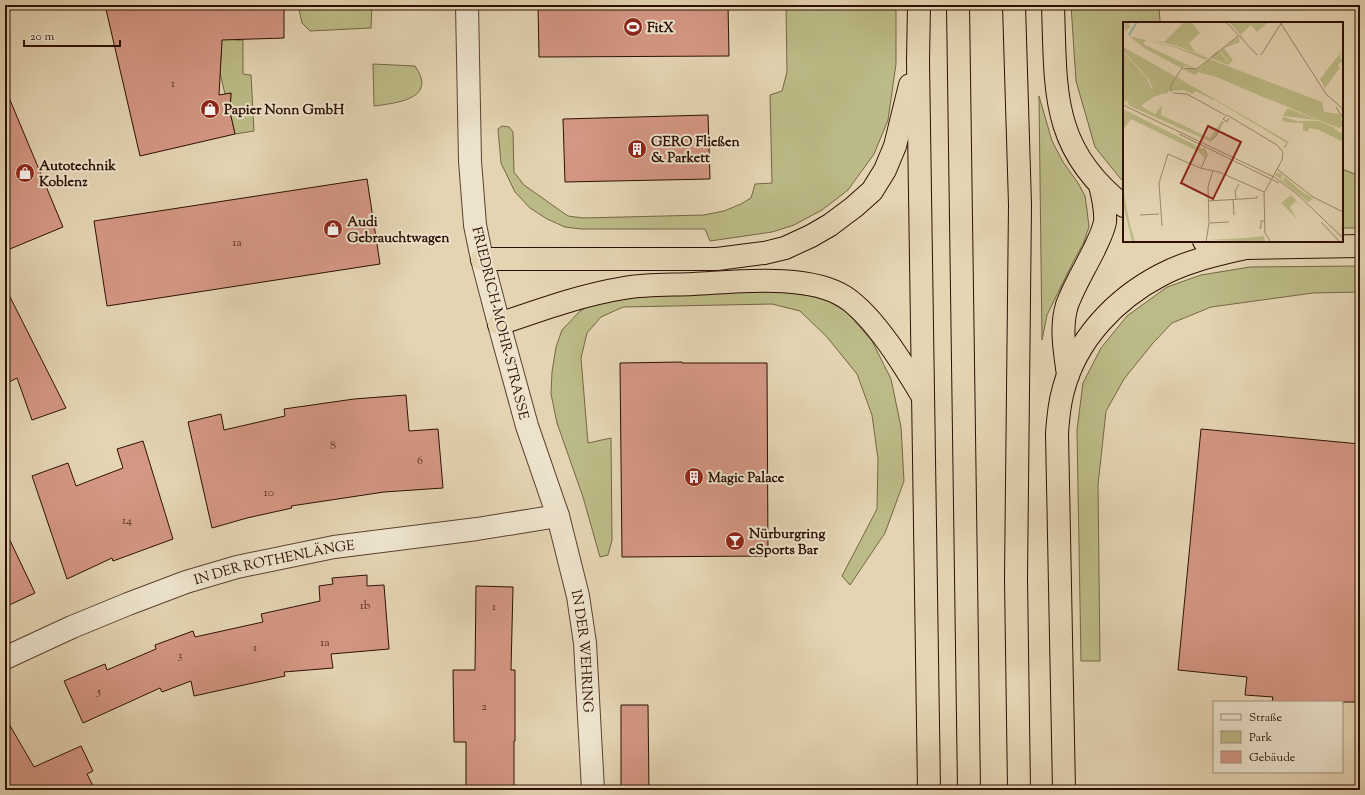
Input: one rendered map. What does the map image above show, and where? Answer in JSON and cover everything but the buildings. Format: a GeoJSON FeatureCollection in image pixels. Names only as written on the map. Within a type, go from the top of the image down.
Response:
{"type":"FeatureCollection","features":[{"type":"Feature","properties":{"kind":"highway"},"geometry":{"type":"LineString","coordinates":[[919,5],[918,61],[929,790]]}},
{"type":"Feature","properties":{"kind":"highway"},"geometry":{"type":"LineString","coordinates":[[958,5],[970,790]]}},
{"type":"Feature","properties":{"kind":"highway"},"geometry":{"type":"LineString","coordinates":[[1014,5],[1020,205],[1016,578],[1019,790]]}},
{"type":"Feature","properties":{"kind":"highway"},"geometry":{"type":"LineString","coordinates":[[1053,5],[1055,77],[1061,115],[1074,150],[1082,163],[1100,186],[1123,205]]}},
{"type":"Feature","properties":{"kind":"highway"},"geometry":{"type":"LineString","coordinates":[[482,259],[717,259],[785,248],[811,236],[854,207],[872,191],[885,170],[895,146],[908,93],[918,61]]}},
{"type":"Feature","properties":{"kind":"highway"},"geometry":{"type":"LineString","coordinates":[[1068,375],[1063,339],[1064,321],[1067,305],[1102,232],[1105,221],[1100,186]]}},
{"type":"Feature","properties":{"kind":"highway"},"geometry":{"type":"LineString","coordinates":[[1210,242],[1245,248],[1360,246]]}},
{"type":"Feature","properties":{"kind":"highway"},"geometry":{"type":"LineString","coordinates":[[1064,790],[1057,433],[1062,392],[1080,350],[1096,327],[1114,307],[1138,289],[1161,275],[1197,260],[1245,248]]}},
{"type":"Feature","properties":{"kind":"highway"},"geometry":{"type":"LineString","coordinates":[[499,324],[584,296],[624,288],[765,281],[796,282],[823,288],[844,297],[858,308],[886,340],[923,397]]}},
{"type":"Feature","properties":{"kind":"street","name":"FRIEDRICH-MOHR-STRASSE"},"geometry":{"type":"LineString","coordinates":[[467,5],[470,161],[475,225],[482,259],[527,426],[558,516]]}},
{"type":"Feature","properties":{"kind":"street","name":"IN DER ROTHENLÄNGE"},"geometry":{"type":"LineString","coordinates":[[5,658],[72,627],[128,604],[186,582],[237,567],[334,546],[477,529],[558,516]]}},
{"type":"Feature","properties":{"kind":"street","name":"IN DER WEHRING"},"geometry":{"type":"LineString","coordinates":[[558,516],[578,596],[585,643],[592,790]]}},
{"type":"Feature","properties":{"kind":"green space"},"geometry":{"type":"Polygon","coordinates":[[[298,5],[372,5],[371,28],[310,31],[302,23],[298,5]]]}},
{"type":"Feature","properties":{"kind":"green space"},"geometry":{"type":"Polygon","coordinates":[[[786,5],[896,5],[896,64],[888,120],[874,154],[848,190],[822,210],[794,225],[772,232],[710,241],[705,229],[581,229],[565,227],[547,219],[530,208],[515,192],[501,163],[498,129],[502,126],[509,127],[513,132],[514,172],[524,185],[568,216],[583,218],[704,215],[724,211],[751,198],[755,184],[772,183],[770,95],[782,91],[787,72],[786,5]]]}},
{"type":"Feature","properties":{"kind":"green space"},"geometry":{"type":"Polygon","coordinates":[[[1071,5],[1159,5],[1160,22],[1123,22],[1123,181],[1095,147],[1076,81],[1071,5]]]}},
{"type":"Feature","properties":{"kind":"green space"},"geometry":{"type":"Polygon","coordinates":[[[233,30],[235,40],[243,40],[243,74],[251,75],[254,131],[235,134],[230,112],[231,93],[225,94],[220,73],[221,53],[212,33],[233,30]]]}},
{"type":"Feature","properties":{"kind":"green space"},"geometry":{"type":"Polygon","coordinates":[[[373,64],[415,66],[421,77],[422,86],[412,97],[403,101],[374,106],[373,64]]]}},
{"type":"Feature","properties":{"kind":"green space"},"geometry":{"type":"Polygon","coordinates":[[[1039,96],[1052,141],[1063,162],[1085,196],[1089,227],[1083,244],[1047,315],[1042,340],[1039,96]]]}},
{"type":"Feature","properties":{"kind":"green space"},"geometry":{"type":"Polygon","coordinates":[[[1343,169],[1360,176],[1360,228],[1343,228],[1343,169]]]}},
{"type":"Feature","properties":{"kind":"green space"},"geometry":{"type":"Polygon","coordinates":[[[1360,266],[1360,292],[1313,293],[1211,307],[1172,323],[1153,343],[1124,379],[1106,411],[1098,485],[1100,661],[1081,661],[1077,430],[1083,383],[1101,348],[1127,316],[1167,287],[1201,275],[1250,267],[1360,266]]]}},
{"type":"Feature","properties":{"kind":"green space"},"geometry":{"type":"Polygon","coordinates":[[[772,290],[821,297],[847,312],[872,341],[891,379],[901,427],[904,481],[885,533],[850,585],[842,576],[877,509],[878,459],[872,415],[857,374],[827,337],[800,311],[772,304],[623,307],[601,317],[587,333],[581,358],[588,443],[611,438],[612,540],[608,555],[600,557],[583,497],[557,423],[551,394],[552,372],[556,347],[562,330],[580,311],[609,298],[772,290]]]}},
{"type":"Feature","properties":{"kind":"place","name":"FitX"},"geometry":{"type":"Point","coordinates":[633,27]}},
{"type":"Feature","properties":{"kind":"place","name":"Papier Nonn GmbH"},"geometry":{"type":"Point","coordinates":[210,109]}},
{"type":"Feature","properties":{"kind":"place","name":"GERO Fließen & Parkett"},"geometry":{"type":"Point","coordinates":[637,149]}},
{"type":"Feature","properties":{"kind":"place","name":"Autotechnik Koblenz"},"geometry":{"type":"Point","coordinates":[25,173]}},
{"type":"Feature","properties":{"kind":"place","name":"Audi Gebrauchtwagen"},"geometry":{"type":"Point","coordinates":[333,229]}},
{"type":"Feature","properties":{"kind":"place","name":"Magic Palace"},"geometry":{"type":"Point","coordinates":[694,477]}},
{"type":"Feature","properties":{"kind":"place","name":"Nürburgring eSports Bar"},"geometry":{"type":"Point","coordinates":[735,541]}}]}
